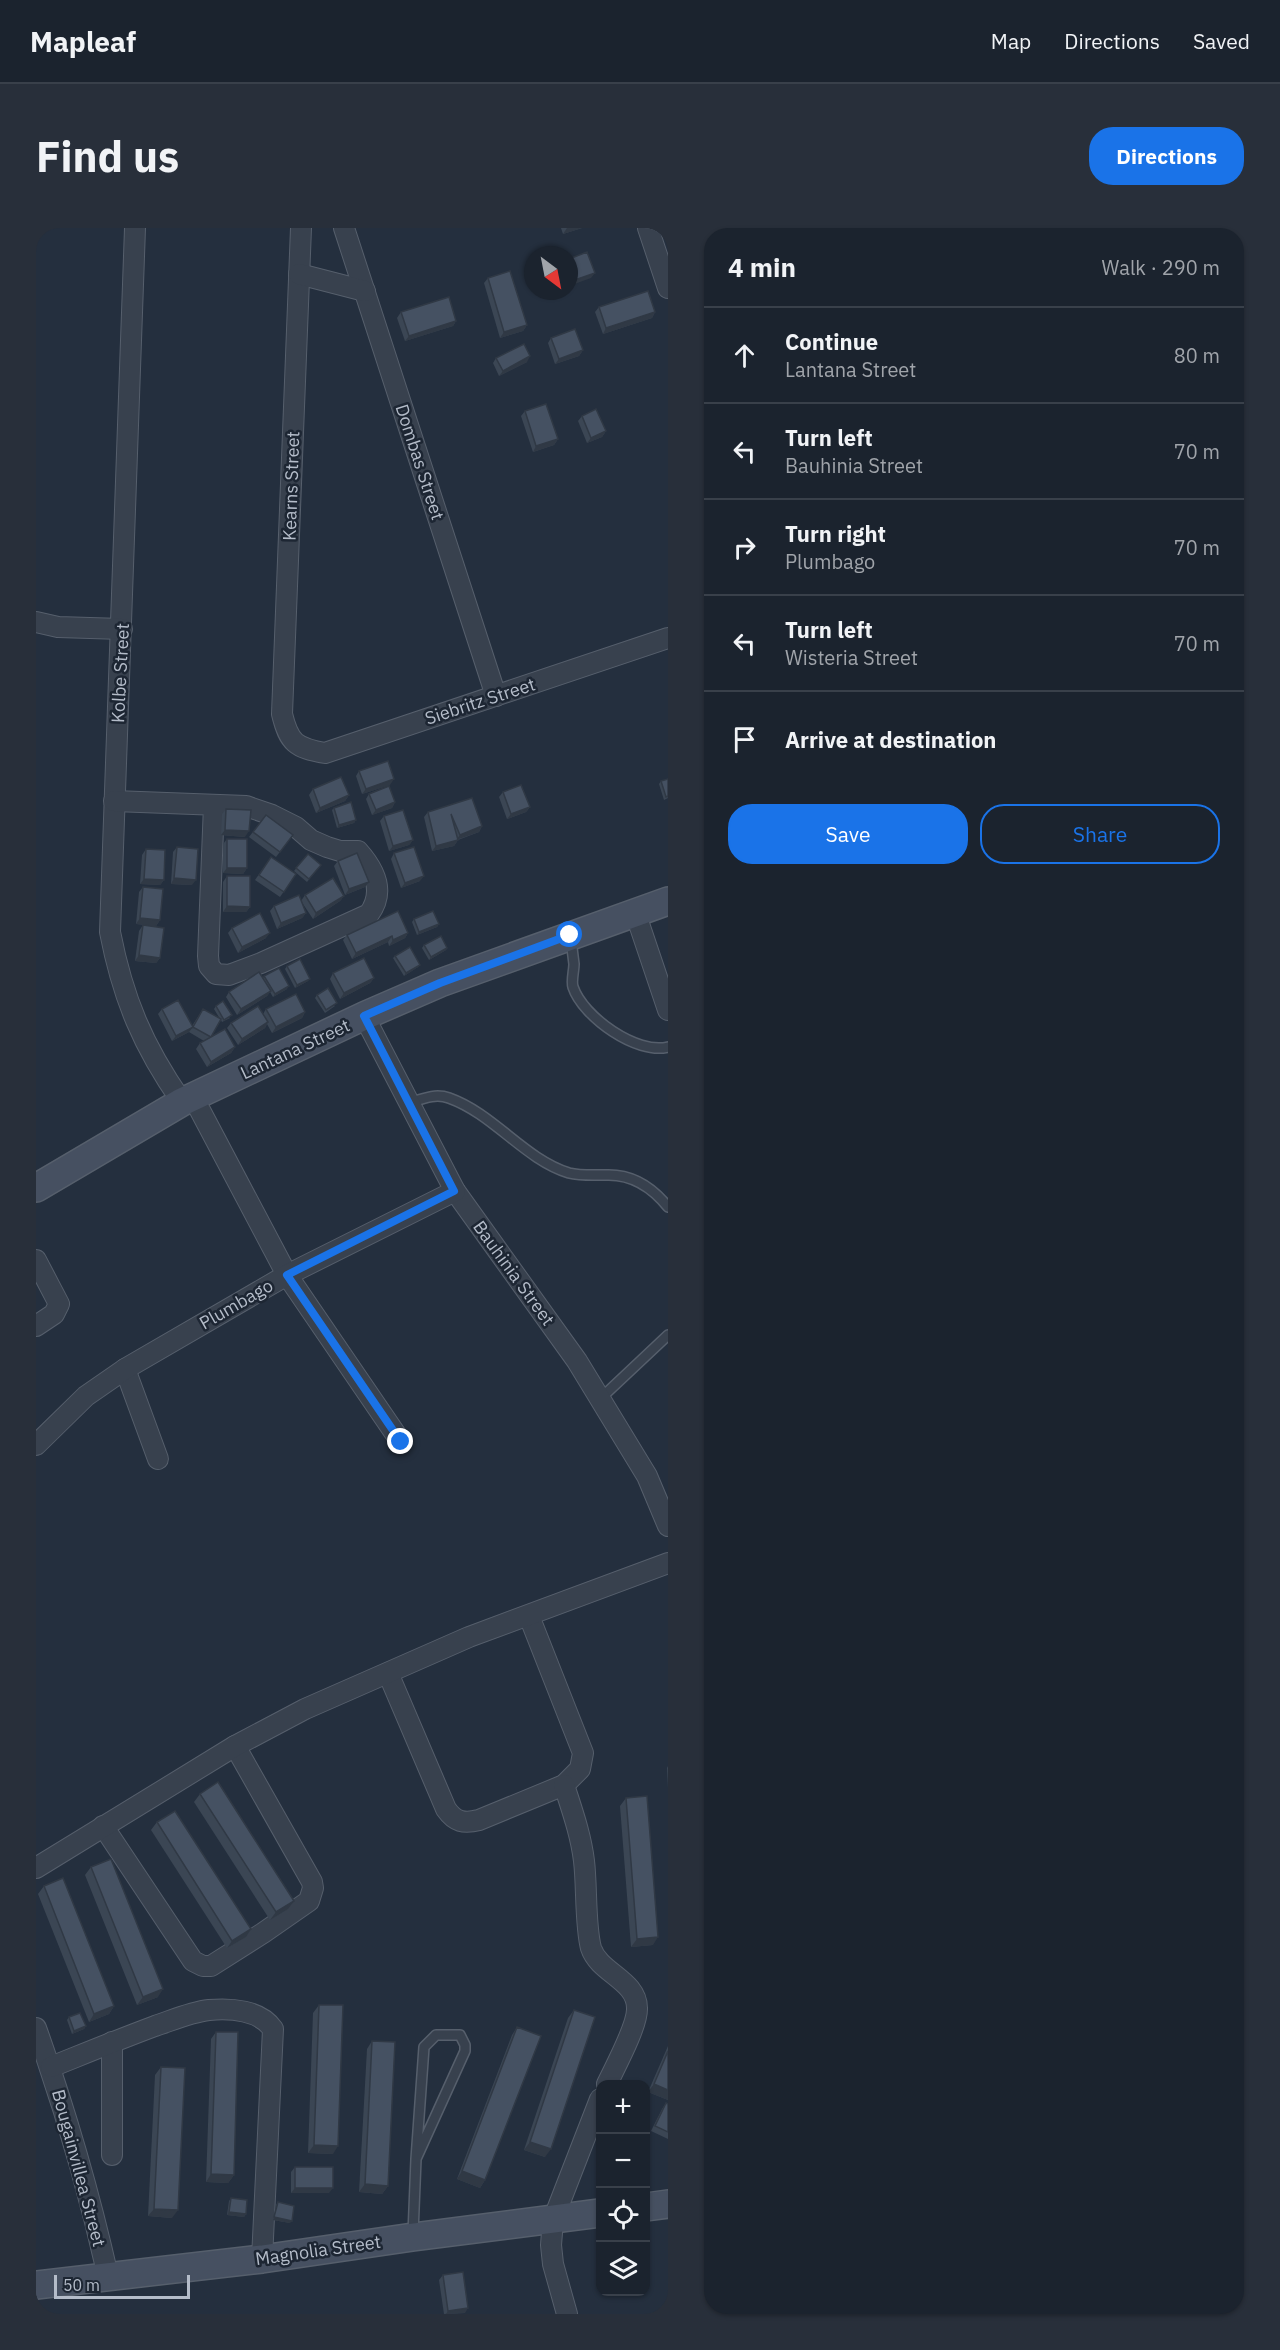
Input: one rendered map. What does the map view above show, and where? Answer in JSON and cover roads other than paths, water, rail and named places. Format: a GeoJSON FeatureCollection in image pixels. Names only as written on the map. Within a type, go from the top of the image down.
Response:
{"type":"FeatureCollection","features":[{"type":"Feature","properties":{"kind":"street","name":"Kolbe Street"},"geometry":{"type":"LineString","coordinates":[[135,228],[110,932],[118,973],[133,1018],[150,1051],[188,1100],[287,1275],[401,1442]]}},
{"type":"Feature","properties":{"kind":"street","name":"Kearns Street"},"geometry":{"type":"LineString","coordinates":[[293,742],[286,730],[282,714],[301,228]]}},
{"type":"Feature","properties":{"kind":"street","name":"Dombas Street"},"geometry":{"type":"LineString","coordinates":[[344,228],[496,696]]}},
{"type":"Feature","properties":{"kind":"street"},"geometry":{"type":"LineString","coordinates":[[648,228],[668,288]]}},
{"type":"Feature","properties":{"kind":"street"},"geometry":{"type":"LineString","coordinates":[[299,274],[364,291]]}},
{"type":"Feature","properties":{"kind":"street"},"geometry":{"type":"LineString","coordinates":[[36,622],[58,627],[122,629]]}},
{"type":"Feature","properties":{"kind":"street","name":"Siebritz Street"},"geometry":{"type":"LineString","coordinates":[[293,742],[306,750],[324,753],[668,638]]}},
{"type":"Feature","properties":{"kind":"street"},"geometry":{"type":"LineString","coordinates":[[114,801],[246,806],[255,809],[296,827],[311,840],[327,847],[340,851],[358,851],[372,871],[377,883],[379,894],[376,904],[369,914],[261,963],[229,975],[216,974],[209,966],[207,956],[214,805]]}},
{"type":"Feature","properties":{"kind":"street","name":"Lantana Street"},"geometry":{"type":"LineString","coordinates":[[36,1188],[188,1100],[364,1016],[440,983],[668,901]]}},
{"type":"Feature","properties":{"kind":"street"},"geometry":{"type":"LineString","coordinates":[[635,912],[668,1010]]}},
{"type":"Feature","properties":{"kind":"street","name":"Bauhinia Street"},"geometry":{"type":"LineString","coordinates":[[364,1016],[454,1191],[577,1361],[647,1476],[668,1526]]}},
{"type":"Feature","properties":{"kind":"street","name":"Plumbago"},"geometry":{"type":"LineString","coordinates":[[36,1445],[86,1396],[125,1369],[287,1275],[454,1191]]}},
{"type":"Feature","properties":{"kind":"street"},"geometry":{"type":"LineString","coordinates":[[36,1260],[59,1304],[54,1314],[36,1326]]}},
{"type":"Feature","properties":{"kind":"street"},"geometry":{"type":"LineString","coordinates":[[125,1369],[158,1459]]}},
{"type":"Feature","properties":{"kind":"street"},"geometry":{"type":"LineString","coordinates":[[36,1869],[235,1746],[305,1709],[469,1637],[668,1563]]}},
{"type":"Feature","properties":{"kind":"street"},"geometry":{"type":"LineString","coordinates":[[388,1673],[451,1816],[458,1821],[469,1823],[478,1820],[564,1785],[580,1768],[584,1753],[529,1616]]}},
{"type":"Feature","properties":{"kind":"street"},"geometry":{"type":"LineString","coordinates":[[103,1826],[193,1961],[203,1966],[211,1966],[309,1901],[313,1888],[312,1882],[235,1746]]}},
{"type":"Feature","properties":{"kind":"street"},"geometry":{"type":"LineString","coordinates":[[564,1785],[578,1828],[584,1860],[591,1946],[600,1963],[632,1990],[636,1999],[637,2017],[609,2080]]}},
{"type":"Feature","properties":{"kind":"street"},"geometry":{"type":"LineString","coordinates":[[51,2067],[112,2042],[181,2017],[208,2010],[257,2014],[269,2024],[273,2029],[262,2259]]}},
{"type":"Feature","properties":{"kind":"street","name":"Bougainvillea Street"},"geometry":{"type":"LineString","coordinates":[[36,2028],[51,2067],[93,2209],[108,2276]]}},
{"type":"Feature","properties":{"kind":"street"},"geometry":{"type":"LineString","coordinates":[[112,2042],[112,2155]]}},
{"type":"Feature","properties":{"kind":"street"},"geometry":{"type":"LineString","coordinates":[[567,2314],[553,2264],[551,2245],[553,2220],[596,2109]]}},
{"type":"Feature","properties":{"kind":"street"},"geometry":{"type":"LineString","coordinates":[[650,2206],[668,2204]]}},
{"type":"Feature","properties":{"kind":"street","name":"Magnolia Street"},"geometry":{"type":"LineString","coordinates":[[36,2286],[262,2259],[596,2214]]}},
{"type":"Feature","properties":{"kind":"lane"},"geometry":{"type":"LineString","coordinates":[[570,935],[574,962],[573,986],[585,1008],[619,1035],[643,1046],[668,1047]]}},
{"type":"Feature","properties":{"kind":"lane"},"geometry":{"type":"LineString","coordinates":[[409,1103],[431,1096],[449,1098],[483,1117],[552,1165],[570,1173],[629,1178],[645,1184],[668,1207]]}},
{"type":"Feature","properties":{"kind":"lane"},"geometry":{"type":"LineString","coordinates":[[600,1399],[668,1335]]}},
{"type":"Feature","properties":{"kind":"lane"},"geometry":{"type":"LineString","coordinates":[[413,2237],[416,2158],[424,2047],[436,2035],[460,2035],[465,2051],[416,2158]]}}]}
